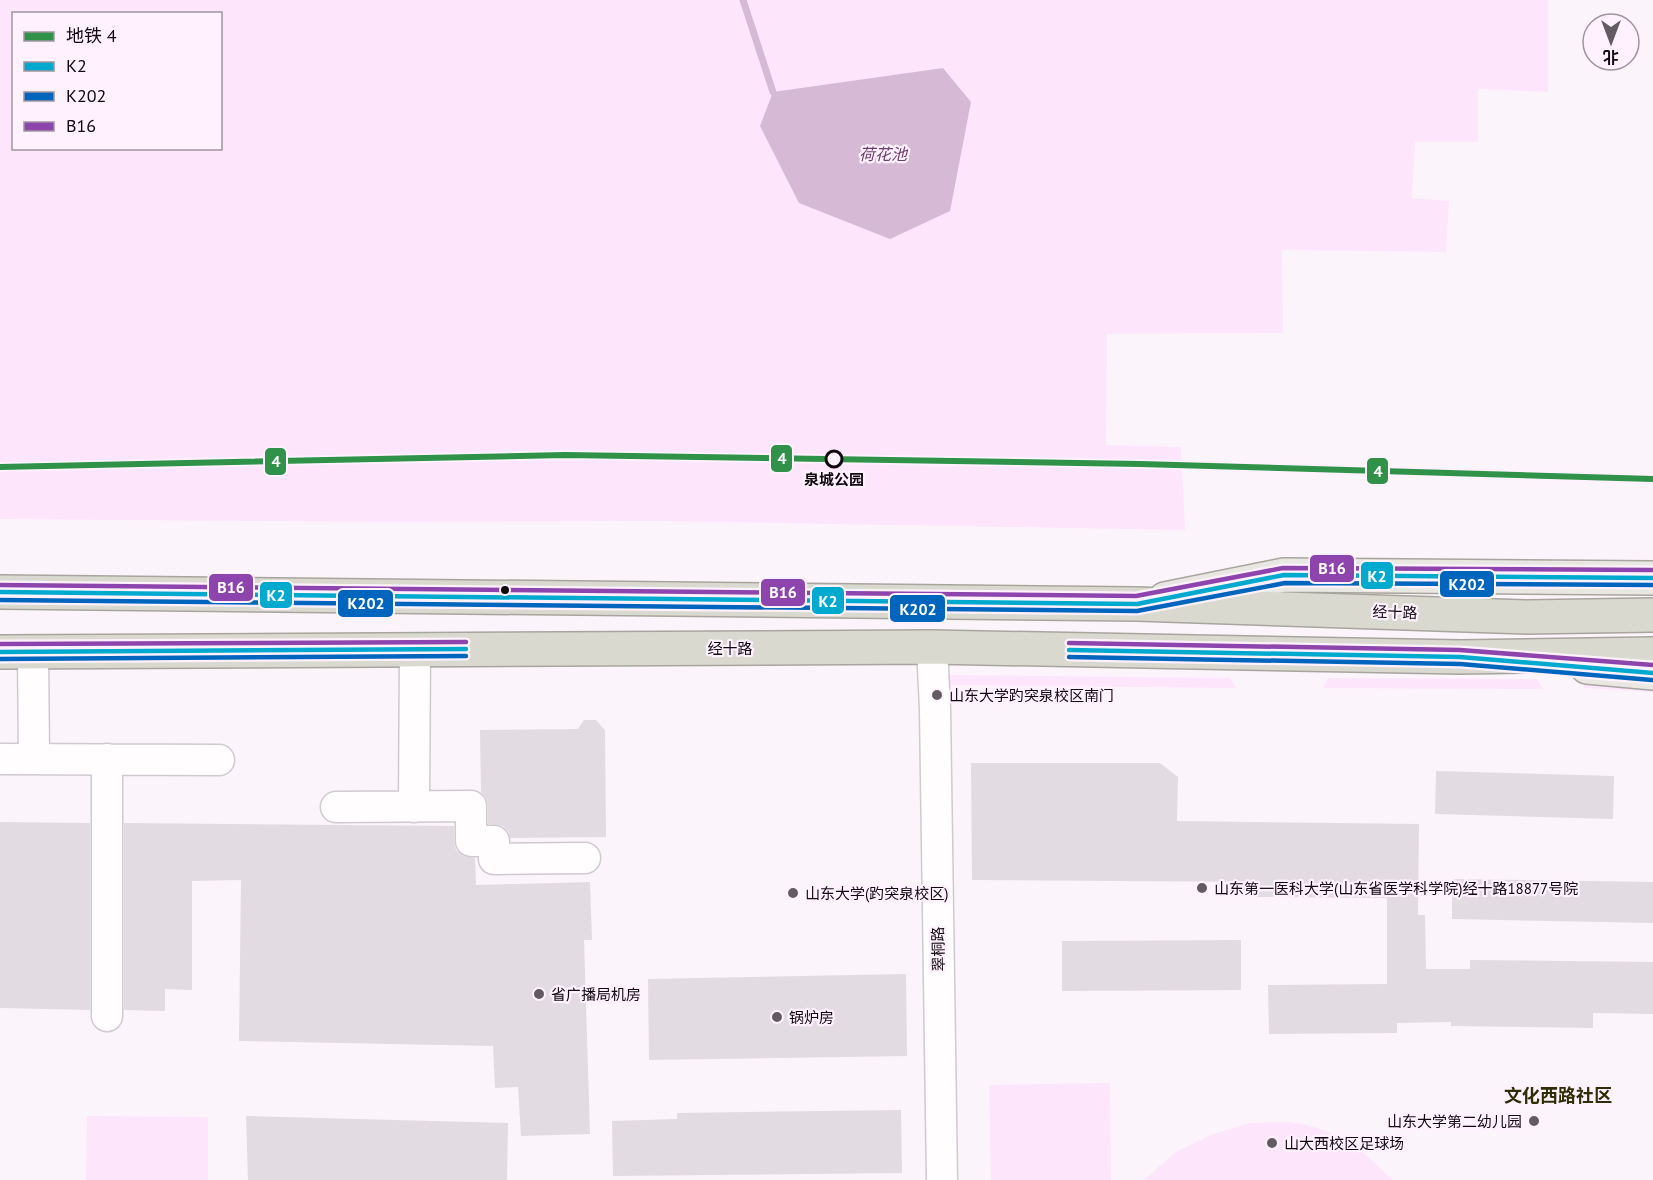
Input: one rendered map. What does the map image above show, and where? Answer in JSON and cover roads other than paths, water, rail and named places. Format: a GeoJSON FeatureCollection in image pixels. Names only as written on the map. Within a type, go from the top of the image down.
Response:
{"type":"FeatureCollection","features":[{"type":"Feature","properties":{"kind":"highway","name":"经十路"},"geometry":{"type":"LineString","coordinates":[[0,592],[1137,604],[1527,616],[1641,615]]}},
{"type":"Feature","properties":{"kind":"highway","name":"经十路"},"geometry":{"type":"LineString","coordinates":[[0,652],[932,647],[1460,657],[1653,654]]}},
{"type":"Feature","properties":{"kind":"main road","name":"经十路"},"geometry":{"type":"LineString","coordinates":[[1137,604],[1284,575],[1653,578]]}},
{"type":"Feature","properties":{"kind":"main road","name":"经十路"},"geometry":{"type":"LineString","coordinates":[[1460,657],[1653,673]]}},
{"type":"Feature","properties":{"kind":"lane","name":"翠桐路"},"geometry":{"type":"LineString","coordinates":[[932,647],[935,709],[942,1180]]}},
{"type":"Feature","properties":{"kind":"lane"},"geometry":{"type":"LineString","coordinates":[[414,807],[415,649]]}},
{"type":"Feature","properties":{"kind":"lane"},"geometry":{"type":"LineString","coordinates":[[33,652],[34,759]]}},
{"type":"Feature","properties":{"kind":"lane"},"geometry":{"type":"LineString","coordinates":[[0,759],[219,760]]}},
{"type":"Feature","properties":{"kind":"lane"},"geometry":{"type":"LineString","coordinates":[[107,759],[107,1016]]}},
{"type":"Feature","properties":{"kind":"lane"},"geometry":{"type":"LineString","coordinates":[[336,807],[471,806],[471,841],[494,841],[494,859],[585,858]]}},
{"type":"Feature","properties":{"kind":"water","name":"荷花池"},"geometry":{"type":"Polygon","coordinates":[[[943,68],[971,102],[950,211],[890,239],[799,203],[760,126],[773,92],[943,68]]]}},
{"type":"Feature","properties":{"kind":"waterway"},"geometry":{"type":"LineString","coordinates":[[743,0],[773,92]]}},
{"type":"Feature","properties":{"kind":"metro line","name":"4"},"geometry":{"type":"LineString","coordinates":[[0,467],[565,455],[1140,464],[1653,479]]}},
{"type":"Feature","properties":{"kind":"place","name":"泉城公园"},"geometry":{"type":"Point","coordinates":[834,459]}},
{"type":"Feature","properties":{"kind":"place","name":"山东大学趵突泉校区南门"},"geometry":{"type":"Point","coordinates":[937,695]}},
{"type":"Feature","properties":{"kind":"place","name":"山东第一医科大学(山东省医学科学院)经十路18877号院"},"geometry":{"type":"Point","coordinates":[1202,888]}},
{"type":"Feature","properties":{"kind":"place","name":"山东大学(趵突泉校区)"},"geometry":{"type":"Point","coordinates":[793,893]}},
{"type":"Feature","properties":{"kind":"place","name":"省广播局机房"},"geometry":{"type":"Point","coordinates":[539,994]}},
{"type":"Feature","properties":{"kind":"place","name":"锅炉房"},"geometry":{"type":"Point","coordinates":[777,1017]}},
{"type":"Feature","properties":{"kind":"place","name":"山东大学第二幼儿园"},"geometry":{"type":"Point","coordinates":[1534,1121]}},
{"type":"Feature","properties":{"kind":"place","name":"山大西校区足球场"},"geometry":{"type":"Point","coordinates":[1272,1143]}},
{"type":"Feature","properties":{"kind":"district","name":"文化西路社区"},"geometry":{"type":"Point","coordinates":[1558,1095]}}]}
